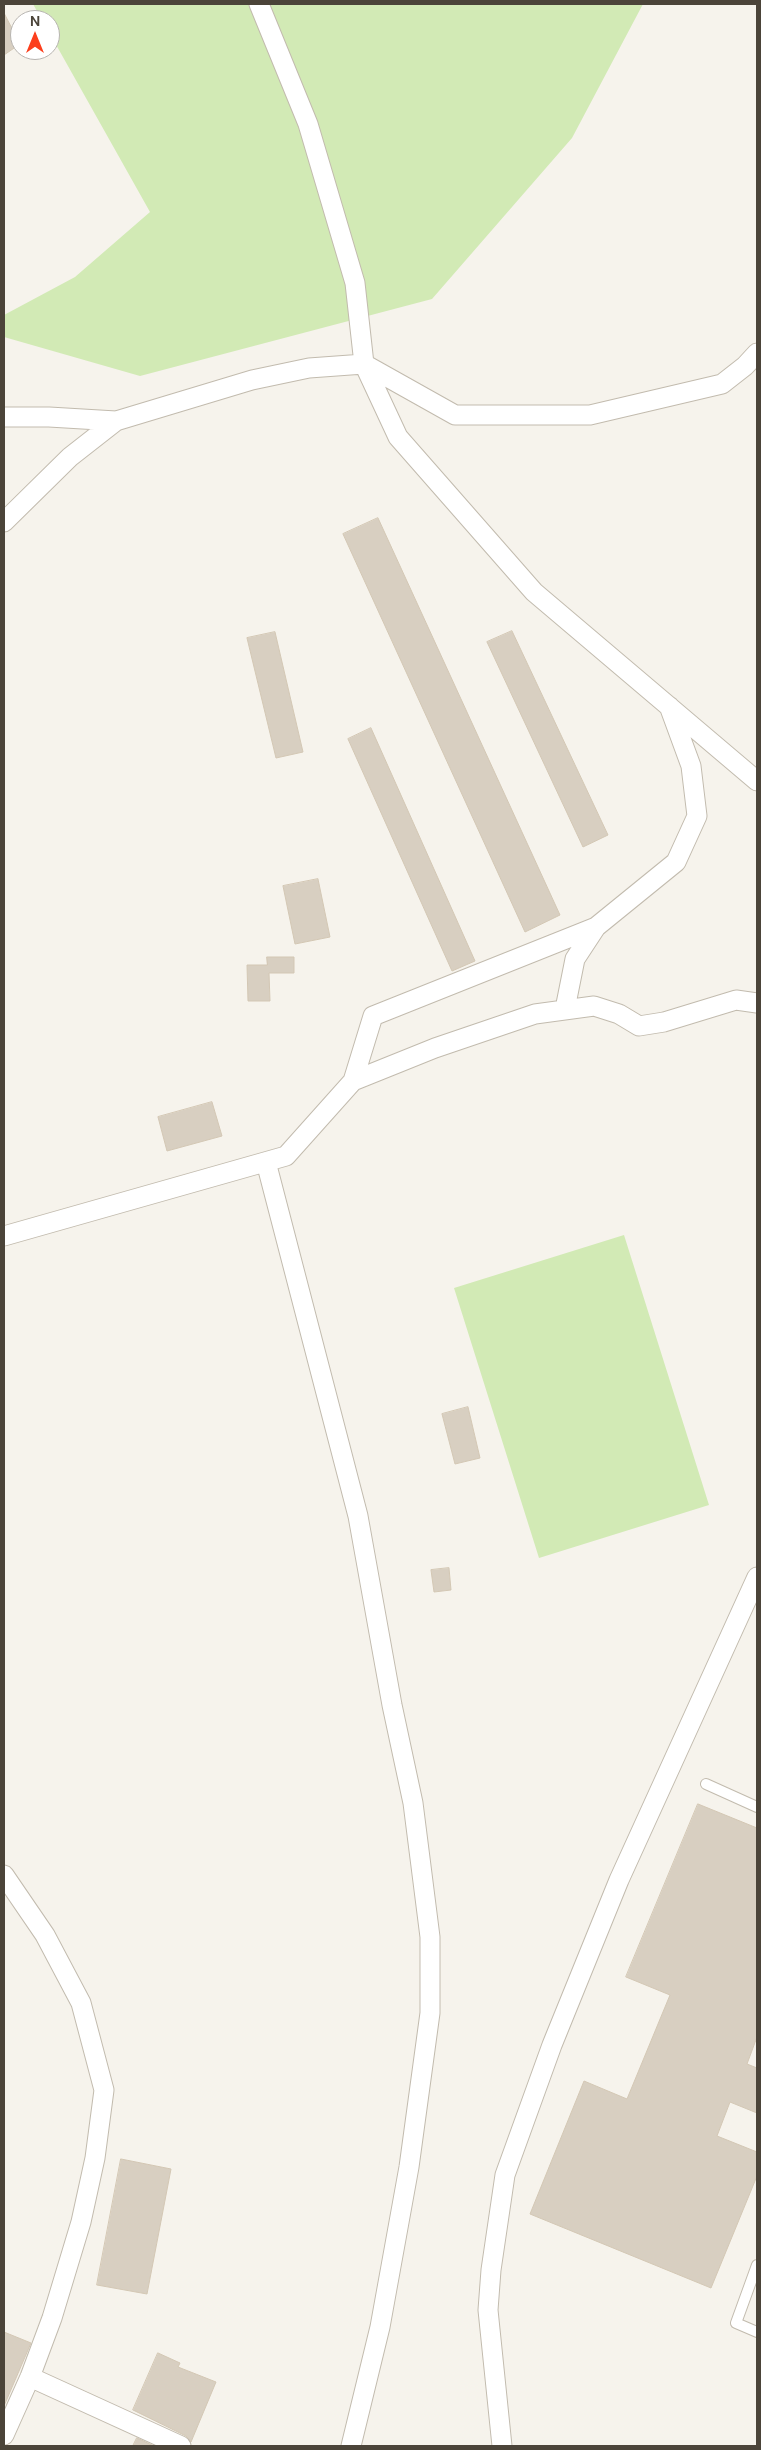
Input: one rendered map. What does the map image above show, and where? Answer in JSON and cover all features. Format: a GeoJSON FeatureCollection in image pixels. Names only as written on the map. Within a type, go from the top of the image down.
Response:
{"type":"FeatureCollection","features":[{"type":"Feature","properties":{"kind":"street"},"geometry":{"type":"LineString","coordinates":[[259,4],[308,124],[355,283],[364,364],[398,436],[534,592],[757,781]]}},
{"type":"Feature","properties":{"kind":"street"},"geometry":{"type":"LineString","coordinates":[[4,417],[49,417],[116,421],[252,380],[309,368],[364,364],[455,415],[590,415],[722,384],[745,366],[757,352]]}},
{"type":"Feature","properties":{"kind":"street"},"geometry":{"type":"LineString","coordinates":[[4,522],[70,457],[116,421]]}},
{"type":"Feature","properties":{"kind":"street"},"geometry":{"type":"LineString","coordinates":[[4,1236],[286,1156],[353,1081],[373,1016],[596,927],[676,862],[696,816],[691,766],[669,705]]}},
{"type":"Feature","properties":{"kind":"street"},"geometry":{"type":"LineString","coordinates":[[565,1008],[575,960],[596,927]]}},
{"type":"Feature","properties":{"kind":"street"},"geometry":{"type":"LineString","coordinates":[[353,1081],[435,1048],[534,1014],[565,1008],[594,1006],[619,1014],[640,1026],[664,1022],[736,1000],[757,1003]]}},
{"type":"Feature","properties":{"kind":"street"},"geometry":{"type":"LineString","coordinates":[[266,1162],[358,1516],[392,1705],[413,1803],[430,1937],[430,2013],[409,2167],[380,2327],[351,2446]]}},
{"type":"Feature","properties":{"kind":"street"},"geometry":{"type":"LineString","coordinates":[[502,2446],[488,2310],[491,2270],[505,2175],[552,2044],[619,1880],[757,1577]]}},
{"type":"Feature","properties":{"kind":"street"},"geometry":{"type":"LineString","coordinates":[[4,1875],[45,1935],[81,2003],[104,2090],[95,2158],[81,2222],[30,2377],[4,2435]]}},
{"type":"Feature","properties":{"kind":"street"},"geometry":{"type":"LineString","coordinates":[[30,2377],[181,2446]]}},
{"type":"Feature","properties":{"kind":"lane"},"geometry":{"type":"LineString","coordinates":[[706,1784],[757,1807]]}},
{"type":"Feature","properties":{"kind":"lane"},"geometry":{"type":"LineString","coordinates":[[757,2265],[736,2324],[757,2332]]}},
{"type":"Feature","properties":{"kind":"green space"},"geometry":{"type":"Polygon","coordinates":[[[33,4],[643,4],[572,138],[432,299],[140,376],[4,337],[4,315],[75,277],[150,212],[60,52],[60,10],[36,10],[33,4]]]}},
{"type":"Feature","properties":{"kind":"green space"},"geometry":{"type":"Polygon","coordinates":[[[624,1235],[709,1505],[539,1558],[454,1288],[624,1235]]]}},
{"type":"Feature","properties":{"kind":"building"},"geometry":{"type":"Polygon","coordinates":[[[4,13],[10,25],[10,51],[4,55],[4,13]]]}},
{"type":"Feature","properties":{"kind":"building"},"geometry":{"type":"Polygon","coordinates":[[[378,518],[560,915],[525,932],[343,534],[378,518]]]}},
{"type":"Feature","properties":{"kind":"building"},"geometry":{"type":"Polygon","coordinates":[[[512,631],[608,835],[583,847],[487,642],[512,631]]]}},
{"type":"Feature","properties":{"kind":"building"},"geometry":{"type":"Polygon","coordinates":[[[275,632],[303,752],[276,758],[247,638],[275,632]]]}},
{"type":"Feature","properties":{"kind":"building"},"geometry":{"type":"Polygon","coordinates":[[[371,728],[475,961],[452,971],[348,739],[371,728]]]}},
{"type":"Feature","properties":{"kind":"building"},"geometry":{"type":"Polygon","coordinates":[[[318,879],[330,937],[295,944],[283,886],[318,879]]]}},
{"type":"Feature","properties":{"kind":"building"},"geometry":{"type":"Polygon","coordinates":[[[267,957],[294,957],[294,973],[269,973],[270,1001],[248,1001],[247,965],[267,965],[267,957]]]}},
{"type":"Feature","properties":{"kind":"building"},"geometry":{"type":"Polygon","coordinates":[[[212,1102],[222,1136],[167,1151],[158,1117],[212,1102]]]}},
{"type":"Feature","properties":{"kind":"building"},"geometry":{"type":"Polygon","coordinates":[[[468,1407],[480,1458],[455,1464],[442,1414],[468,1407]]]}},
{"type":"Feature","properties":{"kind":"building"},"geometry":{"type":"Polygon","coordinates":[[[449,1568],[451,1590],[434,1592],[431,1570],[449,1568]]]}},
{"type":"Feature","properties":{"kind":"building"},"geometry":{"type":"Polygon","coordinates":[[[698,1804],[757,1828],[757,2037],[747,2064],[757,2068],[757,2113],[730,2102],[717,2136],[757,2152],[757,2176],[711,2288],[530,2214],[584,2081],[627,2099],[670,1995],[626,1977],[698,1804]]]}},
{"type":"Feature","properties":{"kind":"building"},"geometry":{"type":"Polygon","coordinates":[[[121,2159],[171,2169],[147,2294],[97,2285],[121,2159]]]}},
{"type":"Feature","properties":{"kind":"building"},"geometry":{"type":"Polygon","coordinates":[[[4,2332],[31,2343],[4,2406],[4,2332]]]}},
{"type":"Feature","properties":{"kind":"building"},"geometry":{"type":"Polygon","coordinates":[[[158,2353],[180,2363],[178,2367],[216,2382],[191,2442],[186,2436],[133,2410],[158,2353]]]}},
{"type":"Feature","properties":{"kind":"building"},"geometry":{"type":"Polygon","coordinates":[[[137,2438],[154,2446],[133,2446],[137,2438]]]}}]}
